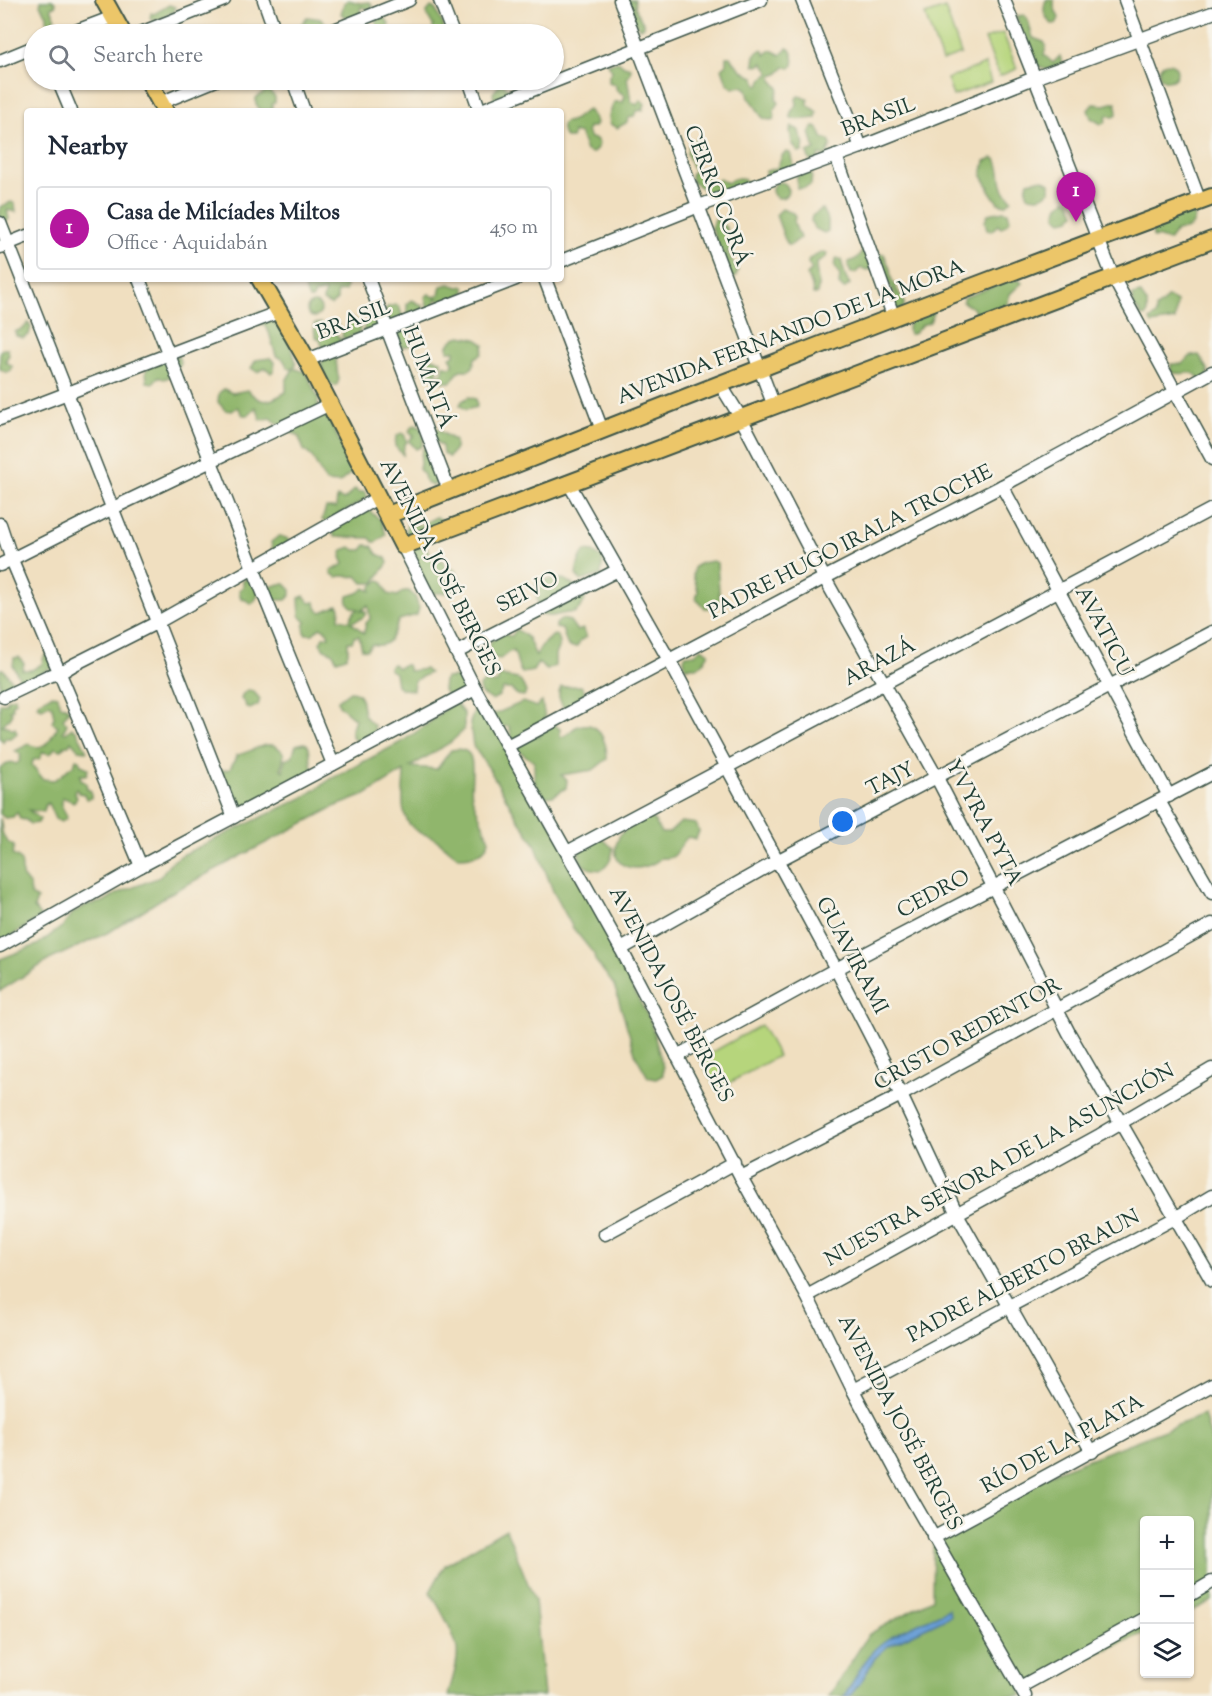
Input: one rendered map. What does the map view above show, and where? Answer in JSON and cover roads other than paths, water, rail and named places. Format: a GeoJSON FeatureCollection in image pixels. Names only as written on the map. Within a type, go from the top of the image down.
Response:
{"type":"FeatureCollection","features":[{"type":"Feature","properties":{"kind":"main road"},"geometry":{"type":"LineString","coordinates":[[104,0],[117,24]]}},
{"type":"Feature","properties":{"kind":"main road"},"geometry":{"type":"LineString","coordinates":[[154,90],[163,107]]}},
{"type":"Feature","properties":{"kind":"main road","name":"AVENIDA FERNANDO DE LA MORA"},"geometry":{"type":"LineString","coordinates":[[388,514],[720,384],[1206,199]]}},
{"type":"Feature","properties":{"kind":"main road"},"geometry":{"type":"LineString","coordinates":[[403,546],[1212,240]]}},
{"type":"Feature","properties":{"kind":"main road","name":"AVENIDA JOSÉ BERGES"},"geometry":{"type":"LineString","coordinates":[[262,282],[307,360],[403,546]]}},
{"type":"Feature","properties":{"kind":"street"},"geometry":{"type":"LineString","coordinates":[[163,24],[224,0]]}},
{"type":"Feature","properties":{"kind":"street"},"geometry":{"type":"LineString","coordinates":[[264,0],[272,24]]}},
{"type":"Feature","properties":{"kind":"street"},"geometry":{"type":"LineString","coordinates":[[349,24],[409,0]]}},
{"type":"Feature","properties":{"kind":"street"},"geometry":{"type":"LineString","coordinates":[[440,0],[449,24]]}},
{"type":"Feature","properties":{"kind":"street","name":"CERRO CORÁ"},"geometry":{"type":"LineString","coordinates":[[620,0],[774,406]]}},
{"type":"Feature","properties":{"kind":"street"},"geometry":{"type":"LineString","coordinates":[[564,78],[761,0]]}},
{"type":"Feature","properties":{"kind":"street"},"geometry":{"type":"LineString","coordinates":[[802,0],[861,147]]}},
{"type":"Feature","properties":{"kind":"street"},"geometry":{"type":"LineString","coordinates":[[1004,0],[1113,277],[1212,459]]}},
{"type":"Feature","properties":{"kind":"street"},"geometry":{"type":"LineString","coordinates":[[1125,0],[1206,199]]}},
{"type":"Feature","properties":{"kind":"street","name":"BRASIL"},"geometry":{"type":"LineString","coordinates":[[564,260],[699,206],[861,147],[1034,78],[1212,13]]}},
{"type":"Feature","properties":{"kind":"street"},"geometry":{"type":"LineString","coordinates":[[94,24],[113,17]]}},
{"type":"Feature","properties":{"kind":"street"},"geometry":{"type":"LineString","coordinates":[[0,61],[24,51]]}},
{"type":"Feature","properties":{"kind":"street"},"geometry":{"type":"LineString","coordinates":[[62,90],[70,108]]}},
{"type":"Feature","properties":{"kind":"street"},"geometry":{"type":"LineString","coordinates":[[163,107],[196,90]]}},
{"type":"Feature","properties":{"kind":"street"},"geometry":{"type":"LineString","coordinates":[[297,90],[303,108]]}},
{"type":"Feature","properties":{"kind":"street"},"geometry":{"type":"LineString","coordinates":[[473,90],[479,108]]}},
{"type":"Feature","properties":{"kind":"street"},"geometry":{"type":"LineString","coordinates":[[488,108],[533,90]]}},
{"type":"Feature","properties":{"kind":"street"},"geometry":{"type":"LineString","coordinates":[[836,156],[894,318]]}},
{"type":"Feature","properties":{"kind":"street"},"geometry":{"type":"LineString","coordinates":[[0,223],[4,245],[113,508],[234,817]]}},
{"type":"Feature","properties":{"kind":"street"},"geometry":{"type":"LineString","coordinates":[[4,245],[24,237]]}},
{"type":"Feature","properties":{"kind":"street"},"geometry":{"type":"LineString","coordinates":[[140,282],[333,764]]}},
{"type":"Feature","properties":{"kind":"street","name":"HUMAITÁ"},"geometry":{"type":"LineString","coordinates":[[369,282],[449,490]]}},
{"type":"Feature","properties":{"kind":"street","name":"BRASIL"},"geometry":{"type":"LineString","coordinates":[[307,360],[508,282]]}},
{"type":"Feature","properties":{"kind":"street"},"geometry":{"type":"LineString","coordinates":[[545,282],[602,430]]}},
{"type":"Feature","properties":{"kind":"street"},"geometry":{"type":"LineString","coordinates":[[0,419],[279,312]]}},
{"type":"Feature","properties":{"kind":"street","name":"PADRE HUGO IRALA TROCHE"},"geometry":{"type":"LineString","coordinates":[[507,746],[1002,486],[1212,372]]}},
{"type":"Feature","properties":{"kind":"street","name":"YVYRA PYTA"},"geometry":{"type":"LineString","coordinates":[[720,384],[741,418],[824,578],[937,778],[1057,1009],[1212,1281]]}},
{"type":"Feature","properties":{"kind":"street"},"geometry":{"type":"LineString","coordinates":[[6,562],[330,404]]}},
{"type":"Feature","properties":{"kind":"street","name":"GUAVIRAMI"},"geometry":{"type":"LineString","coordinates":[[568,482],[669,660],[836,969],[901,1095],[956,1212],[1092,1452]]}},
{"type":"Feature","properties":{"kind":"street","name":"AVATICU"},"geometry":{"type":"LineString","coordinates":[[1002,486],[1109,686],[1212,893]]}},
{"type":"Feature","properties":{"kind":"street"},"geometry":{"type":"LineString","coordinates":[[4,697],[48,676],[60,674],[72,665],[158,622],[379,497]]}},
{"type":"Feature","properties":{"kind":"street","name":"ARAZÁ"},"geometry":{"type":"LineString","coordinates":[[567,852],[1212,510]]}},
{"type":"Feature","properties":{"kind":"street"},"geometry":{"type":"LineString","coordinates":[[0,524],[6,562],[60,674],[141,867]]}},
{"type":"Feature","properties":{"kind":"street","name":"AVENIDA JOSÉ BERGES"},"geometry":{"type":"LineString","coordinates":[[403,546],[475,688],[621,949],[741,1177],[807,1296],[853,1390],[933,1538],[1022,1692]]}},
{"type":"Feature","properties":{"kind":"street","name":"SEIVO"},"geometry":{"type":"LineString","coordinates":[[457,652],[618,570]]}},
{"type":"Feature","properties":{"kind":"street","name":"TAJY"},"geometry":{"type":"LineString","coordinates":[[621,949],[777,861],[1212,632]]}},
{"type":"Feature","properties":{"kind":"street"},"geometry":{"type":"LineString","coordinates":[[0,946],[141,867],[475,688]]}},
{"type":"Feature","properties":{"kind":"street","name":"CEDRO"},"geometry":{"type":"LineString","coordinates":[[677,1056],[836,969],[1212,773]]}},
{"type":"Feature","properties":{"kind":"street","name":"CRISTO REDENTOR"},"geometry":{"type":"LineString","coordinates":[[741,1177],[901,1095],[1212,924]]}},
{"type":"Feature","properties":{"kind":"street","name":"NUESTRA SEÑORA DE LA ASUNCIÓN"},"geometry":{"type":"LineString","coordinates":[[807,1296],[1087,1142],[1212,1069]]}},
{"type":"Feature","properties":{"kind":"street"},"geometry":{"type":"LineString","coordinates":[[605,1234],[735,1163]]}},
{"type":"Feature","properties":{"kind":"street","name":"PADRE ALBERTO BRAUN"},"geometry":{"type":"LineString","coordinates":[[853,1390],[1212,1197]]}},
{"type":"Feature","properties":{"kind":"street","name":"RÍO DE LA PLATA"},"geometry":{"type":"LineString","coordinates":[[933,1538],[1212,1385]]}},
{"type":"Feature","properties":{"kind":"street"},"geometry":{"type":"LineString","coordinates":[[1194,1593],[1212,1582]]}},
{"type":"Feature","properties":{"kind":"street"},"geometry":{"type":"LineString","coordinates":[[1022,1692],[1140,1621]]}},
{"type":"Feature","properties":{"kind":"water"},"geometry":{"type":"Polygon","coordinates":[[[949,1609],[950,1616],[888,1646],[875,1658],[850,1696],[844,1696],[865,1661],[884,1641],[949,1609]]]}},
{"type":"Feature","properties":{"kind":"place","name":"Casa de Milcíades Miltos"},"geometry":{"type":"Point","coordinates":[1076,222]}}]}
